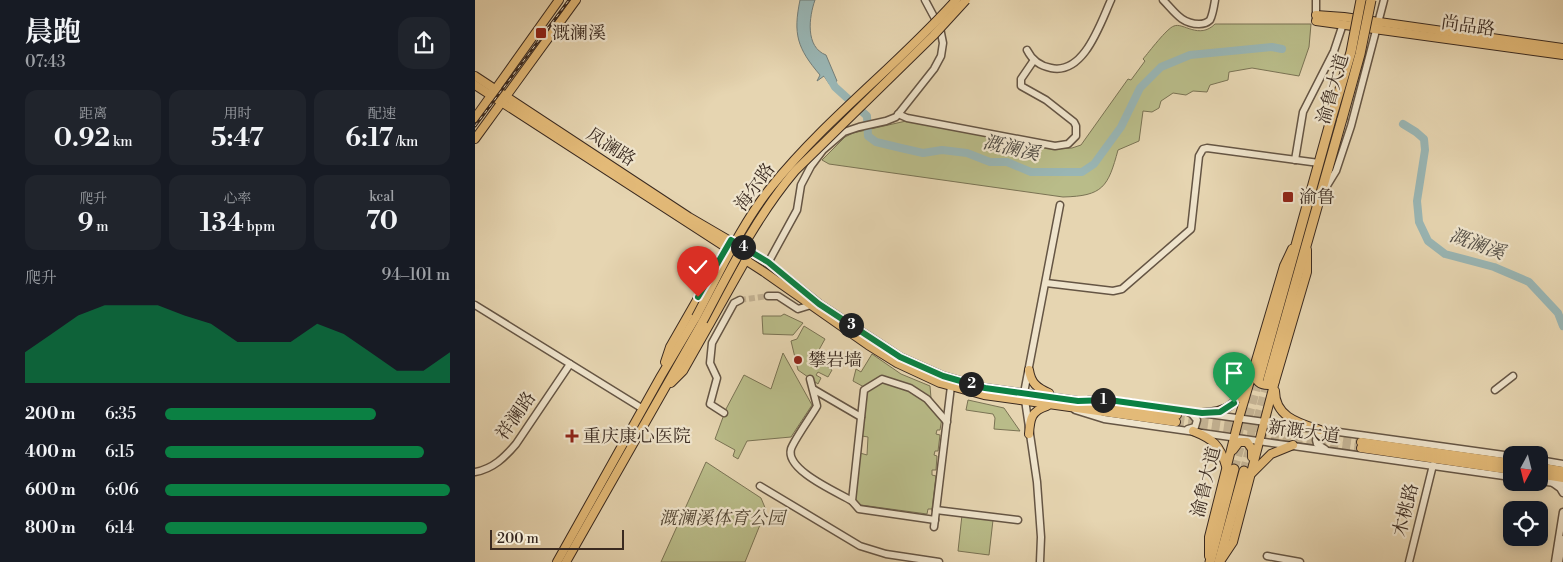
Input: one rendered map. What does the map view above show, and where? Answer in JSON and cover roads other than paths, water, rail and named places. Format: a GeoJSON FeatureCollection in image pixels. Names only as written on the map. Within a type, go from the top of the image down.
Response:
{"type":"FeatureCollection","features":[{"type":"Feature","properties":{"kind":"highway","name":"渝鲁大道"},"geometry":{"type":"LineString","coordinates":[[1264,377],[1297,241],[1351,52],[1361,0]]}},
{"type":"Feature","properties":{"kind":"highway","name":"渝鲁大道"},"geometry":{"type":"LineString","coordinates":[[1264,377],[1307,244],[1360,54],[1371,0]]}},
{"type":"Feature","properties":{"kind":"highway","name":"渝鲁大道"},"geometry":{"type":"LineString","coordinates":[[1209,562],[1230,468]]}},
{"type":"Feature","properties":{"kind":"highway","name":"渝鲁大道"},"geometry":{"type":"LineString","coordinates":[[1219,562],[1247,473]]}},
{"type":"Feature","properties":{"kind":"main road"},"geometry":{"type":"LineString","coordinates":[[475,118],[559,0]]}},
{"type":"Feature","properties":{"kind":"main road","name":"海尔路"},"geometry":{"type":"LineString","coordinates":[[566,562],[663,391],[752,213],[771,187],[808,146],[956,0]]}},
{"type":"Feature","properties":{"kind":"main road","name":"海尔路"},"geometry":{"type":"LineString","coordinates":[[557,562],[661,376],[699,319],[777,193],[795,171],[933,36],[966,0]]}},
{"type":"Feature","properties":{"kind":"main road"},"geometry":{"type":"LineString","coordinates":[[475,139],[575,1]]}},
{"type":"Feature","properties":{"kind":"main road","name":"尚品路"},"geometry":{"type":"LineString","coordinates":[[1316,18],[1343,24],[1378,25],[1563,55]]}},
{"type":"Feature","properties":{"kind":"main road","name":"尚品路"},"geometry":{"type":"LineString","coordinates":[[1316,18],[1563,48]]}},
{"type":"Feature","properties":{"kind":"main road","name":"凤澜路"},"geometry":{"type":"LineString","coordinates":[[475,76],[505,100],[726,248]]}},
{"type":"Feature","properties":{"kind":"main road","name":"凤澜路"},"geometry":{"type":"LineString","coordinates":[[475,84],[494,92]]}},
{"type":"Feature","properties":{"kind":"main road","name":"凤澜路"},"geometry":{"type":"LineString","coordinates":[[505,100],[689,217],[731,240]]}},
{"type":"Feature","properties":{"kind":"main road"},"geometry":{"type":"LineString","coordinates":[[661,376],[670,347],[731,240]]}},
{"type":"Feature","properties":{"kind":"main road","name":"新溉大道"},"geometry":{"type":"LineString","coordinates":[[726,248],[897,363],[940,383],[984,395],[1024,397],[1060,398],[1176,419],[1052,405],[1024,397],[985,388],[943,376],[900,357],[819,304],[768,262],[731,240]]}},
{"type":"Feature","properties":{"kind":"main road"},"geometry":{"type":"LineString","coordinates":[[663,391],[683,371],[750,252]]}},
{"type":"Feature","properties":{"kind":"main road"},"geometry":{"type":"LineString","coordinates":[[1029,370],[1031,379],[1036,387],[1060,398]]}},
{"type":"Feature","properties":{"kind":"main road"},"geometry":{"type":"LineString","coordinates":[[1202,413],[1220,412],[1234,403],[1240,395],[1264,377],[1279,409],[1293,420],[1320,430]]}},
{"type":"Feature","properties":{"kind":"main road","name":"渝鲁大道"},"geometry":{"type":"LineString","coordinates":[[1230,468],[1230,453],[1239,418],[1264,377]]}},
{"type":"Feature","properties":{"kind":"main road","name":"渝鲁大道"},"geometry":{"type":"LineString","coordinates":[[1247,473],[1265,422],[1264,377]]}},
{"type":"Feature","properties":{"kind":"main road"},"geometry":{"type":"LineString","coordinates":[[1029,434],[1032,414],[1052,405]]}},
{"type":"Feature","properties":{"kind":"main road"},"geometry":{"type":"LineString","coordinates":[[1193,431],[1213,440],[1230,468]]}},
{"type":"Feature","properties":{"kind":"main road"},"geometry":{"type":"LineString","coordinates":[[1230,453],[1239,442],[1251,444],[1252,449],[1247,473]]}},
{"type":"Feature","properties":{"kind":"main road"},"geometry":{"type":"LineString","coordinates":[[1247,473],[1271,454],[1293,445]]}},
{"type":"Feature","properties":{"kind":"main road","name":"新溉大道"},"geometry":{"type":"LineString","coordinates":[[1503,462],[1361,445],[1503,469]]}},
{"type":"Feature","properties":{"kind":"main road"},"geometry":{"type":"LineString","coordinates":[[1548,468],[1563,471]]}},
{"type":"Feature","properties":{"kind":"main road"},"geometry":{"type":"LineString","coordinates":[[1548,476],[1563,478]]}},
{"type":"Feature","properties":{"kind":"street"},"geometry":{"type":"LineString","coordinates":[[768,262],[797,210],[801,185],[811,166],[823,150],[844,132],[859,126],[886,121],[895,117],[934,69],[941,56],[943,43],[940,28],[926,0]]}},
{"type":"Feature","properties":{"kind":"street"},"geometry":{"type":"LineString","coordinates":[[1027,50],[1034,60],[1048,68],[1067,68],[1083,56],[1111,0]]}},
{"type":"Feature","properties":{"kind":"street"},"geometry":{"type":"LineString","coordinates":[[1163,0],[1177,17],[1197,24],[1203,24],[1210,20],[1215,0]]}},
{"type":"Feature","properties":{"kind":"street"},"geometry":{"type":"LineString","coordinates":[[1316,0],[1316,18]]}},
{"type":"Feature","properties":{"kind":"street"},"geometry":{"type":"LineString","coordinates":[[1321,194],[1336,171],[1357,107],[1384,0]]}},
{"type":"Feature","properties":{"kind":"street"},"geometry":{"type":"LineString","coordinates":[[1295,160],[1303,112],[1334,51],[1343,24]]}},
{"type":"Feature","properties":{"kind":"street"},"geometry":{"type":"LineString","coordinates":[[899,114],[907,118],[1055,146],[1068,144],[1076,136],[1074,122],[1046,100],[1021,86],[1021,79],[1034,60]]}},
{"type":"Feature","properties":{"kind":"street"},"geometry":{"type":"LineString","coordinates":[[1046,283],[1113,291],[1122,288],[1191,229],[1199,156],[1203,149],[1319,163]]}},
{"type":"Feature","properties":{"kind":"street"},"geometry":{"type":"LineString","coordinates":[[1039,562],[1041,537],[1038,491],[1024,397],[1060,205]]}},
{"type":"Feature","properties":{"kind":"street"},"geometry":{"type":"LineString","coordinates":[[768,296],[778,296],[798,309],[811,305]]}},
{"type":"Feature","properties":{"kind":"street"},"geometry":{"type":"LineString","coordinates":[[724,413],[710,404],[717,378],[710,363],[712,343],[734,303],[740,300]]}},
{"type":"Feature","properties":{"kind":"street"},"geometry":{"type":"LineString","coordinates":[[475,305],[643,409]]}},
{"type":"Feature","properties":{"kind":"street","name":"祥澜路"},"geometry":{"type":"LineString","coordinates":[[475,472],[494,466],[506,456],[570,364]]}},
{"type":"Feature","properties":{"kind":"street"},"geometry":{"type":"LineString","coordinates":[[1495,390],[1513,376]]}},
{"type":"Feature","properties":{"kind":"street"},"geometry":{"type":"LineString","coordinates":[[810,378],[817,406],[791,449],[791,460],[803,473],[852,501],[859,509],[935,520]]}},
{"type":"Feature","properties":{"kind":"street"},"geometry":{"type":"LineString","coordinates":[[852,501],[864,390],[882,379],[910,388],[927,399],[947,422]]}},
{"type":"Feature","properties":{"kind":"street"},"geometry":{"type":"LineString","coordinates":[[934,527],[951,386]]}},
{"type":"Feature","properties":{"kind":"street"},"geometry":{"type":"LineString","coordinates":[[813,389],[861,417]]}},
{"type":"Feature","properties":{"kind":"street","name":"新溉大道"},"geometry":{"type":"LineString","coordinates":[[1078,401],[1109,400],[1503,455]]}},
{"type":"Feature","properties":{"kind":"street"},"geometry":{"type":"LineString","coordinates":[[934,407],[948,409]]}},
{"type":"Feature","properties":{"kind":"street","name":"新溉大道"},"geometry":{"type":"LineString","coordinates":[[1064,407],[1104,419],[1503,476]]}},
{"type":"Feature","properties":{"kind":"street"},"geometry":{"type":"LineString","coordinates":[[1182,430],[1195,427],[1197,420],[1193,414],[1184,410]]}},
{"type":"Feature","properties":{"kind":"street"},"geometry":{"type":"LineString","coordinates":[[1329,450],[1317,444],[1317,437],[1324,432],[1336,432]]}},
{"type":"Feature","properties":{"kind":"street"},"geometry":{"type":"LineString","coordinates":[[1548,462],[1563,464]]}},
{"type":"Feature","properties":{"kind":"street","name":"木桃路"},"geometry":{"type":"LineString","coordinates":[[1409,562],[1433,465]]}},
{"type":"Feature","properties":{"kind":"street"},"geometry":{"type":"LineString","coordinates":[[1548,482],[1563,484]]}},
{"type":"Feature","properties":{"kind":"street"},"geometry":{"type":"LineString","coordinates":[[1552,483],[1560,488],[1563,493]]}},
{"type":"Feature","properties":{"kind":"street"},"geometry":{"type":"LineString","coordinates":[[760,486],[860,546],[886,554],[939,562]]}},
{"type":"Feature","properties":{"kind":"street"},"geometry":{"type":"LineString","coordinates":[[936,510],[1018,520]]}},
{"type":"Feature","properties":{"kind":"street"},"geometry":{"type":"LineString","coordinates":[[1555,562],[1563,512]]}},
{"type":"Feature","properties":{"kind":"street"},"geometry":{"type":"LineString","coordinates":[[1559,562],[1563,540]]}},
{"type":"Feature","properties":{"kind":"street"},"geometry":{"type":"LineString","coordinates":[[1267,556],[1300,562]]}},
{"type":"Feature","properties":{"kind":"water"},"geometry":{"type":"Polygon","coordinates":[[[800,0],[815,0],[811,15],[810,31],[819,51],[826,55],[837,81],[830,85],[824,76],[817,81],[820,75],[806,57],[799,40],[797,22],[800,0]]]}},
{"type":"Feature","properties":{"kind":"waterway","name":"溉澜溪"},"geometry":{"type":"LineString","coordinates":[[828,75],[835,87],[867,116],[868,136],[876,142],[923,153],[942,150],[967,153],[990,162],[1007,162],[1031,172],[1082,172],[1094,164],[1121,127],[1140,88],[1161,67],[1190,55],[1272,47],[1282,49]]}},
{"type":"Feature","properties":{"kind":"waterway","name":"溉澜溪"},"geometry":{"type":"LineString","coordinates":[[1403,124],[1424,139],[1425,150],[1417,201],[1419,222],[1428,241],[1445,254],[1494,267],[1529,282],[1558,313],[1563,326]]}},
{"type":"Feature","properties":{"kind":"tunnel"},"geometry":{"type":"LineString","coordinates":[[740,300],[768,296]]}},
{"type":"Feature","properties":{"kind":"tunnel"},"geometry":{"type":"LineString","coordinates":[[1234,469],[1259,378]]}},
{"type":"Feature","properties":{"kind":"tunnel"},"geometry":{"type":"LineString","coordinates":[[1244,471],[1268,380]]}},
{"type":"Feature","properties":{"kind":"tunnel"},"geometry":{"type":"LineString","coordinates":[[1177,415],[1361,442]]}},
{"type":"Feature","properties":{"kind":"tunnel"},"geometry":{"type":"LineString","coordinates":[[1176,422],[1361,448]]}},
{"type":"Feature","properties":{"kind":"railway"},"geometry":{"type":"LineString","coordinates":[[475,126],[569,0]]}},
{"type":"Feature","properties":{"kind":"place","name":"溉澜溪"},"geometry":{"type":"Point","coordinates":[541,33]}},
{"type":"Feature","properties":{"kind":"place","name":"渝鲁"},"geometry":{"type":"Point","coordinates":[1288,197]}},
{"type":"Feature","properties":{"kind":"place","name":"攀岩墙"},"geometry":{"type":"Point","coordinates":[798,360]}},
{"type":"Feature","properties":{"kind":"place","name":"重庆康心医院"},"geometry":{"type":"Point","coordinates":[572,436]}},
{"type":"Feature","properties":{"kind":"park label","name":"溉澜溪体育公园"},"geometry":{"type":"Point","coordinates":[722,518]}}]}
